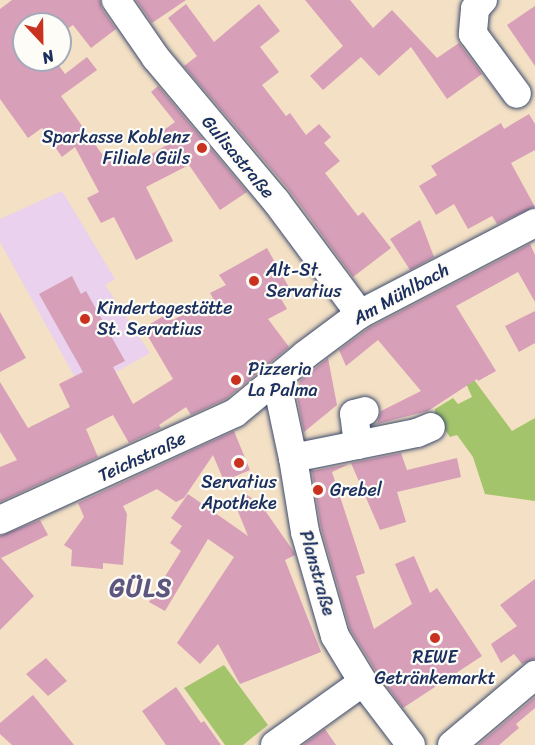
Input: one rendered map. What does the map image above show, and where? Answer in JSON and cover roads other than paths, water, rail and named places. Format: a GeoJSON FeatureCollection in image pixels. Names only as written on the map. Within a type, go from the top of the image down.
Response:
{"type":"FeatureCollection","features":[{"type":"Feature","properties":{"kind":"street","name":"Gulisastraße"},"geometry":{"type":"LineString","coordinates":[[116,0],[156,58],[276,201],[360,314]]}},
{"type":"Feature","properties":{"kind":"street"},"geometry":{"type":"LineString","coordinates":[[483,0],[474,9],[473,34],[517,94]]}},
{"type":"Feature","properties":{"kind":"street","name":"Am Mühlbach"},"geometry":{"type":"LineString","coordinates":[[276,379],[360,314],[535,223]]}},
{"type":"Feature","properties":{"kind":"street","name":"Planstraße"},"geometry":{"type":"LineString","coordinates":[[276,379],[293,458],[305,532],[335,636],[363,682],[411,745]]}},
{"type":"Feature","properties":{"kind":"street","name":"Teichstraße"},"geometry":{"type":"LineString","coordinates":[[0,520],[235,413],[276,379]]}},
{"type":"Feature","properties":{"kind":"street"},"geometry":{"type":"LineString","coordinates":[[358,445],[354,414],[365,411]]}},
{"type":"Feature","properties":{"kind":"street"},"geometry":{"type":"LineString","coordinates":[[293,458],[417,433],[431,428]]}},
{"type":"Feature","properties":{"kind":"street"},"geometry":{"type":"LineString","coordinates":[[452,745],[535,675]]}},
{"type":"Feature","properties":{"kind":"street"},"geometry":{"type":"LineString","coordinates":[[275,745],[363,682]]}},
{"type":"Feature","properties":{"kind":"place","name":"Sparkasse Koblenz Filiale Güls"},"geometry":{"type":"Point","coordinates":[202,148]}},
{"type":"Feature","properties":{"kind":"place","name":"Alt-St. Servatius"},"geometry":{"type":"Point","coordinates":[254,281]}},
{"type":"Feature","properties":{"kind":"place","name":"Kindertagestätte St. Servatius"},"geometry":{"type":"Point","coordinates":[85,319]}},
{"type":"Feature","properties":{"kind":"place","name":"Pizzeria La Palma"},"geometry":{"type":"Point","coordinates":[236,380]}},
{"type":"Feature","properties":{"kind":"place","name":"Servatius Apotheke"},"geometry":{"type":"Point","coordinates":[239,463]}},
{"type":"Feature","properties":{"kind":"place","name":"Grebel"},"geometry":{"type":"Point","coordinates":[318,490]}},
{"type":"Feature","properties":{"kind":"place","name":"REWE Getränkemarkt"},"geometry":{"type":"Point","coordinates":[435,638]}},
{"type":"Feature","properties":{"kind":"district","name":"GÜLS"},"geometry":{"type":"Point","coordinates":[141,589]}}]}
